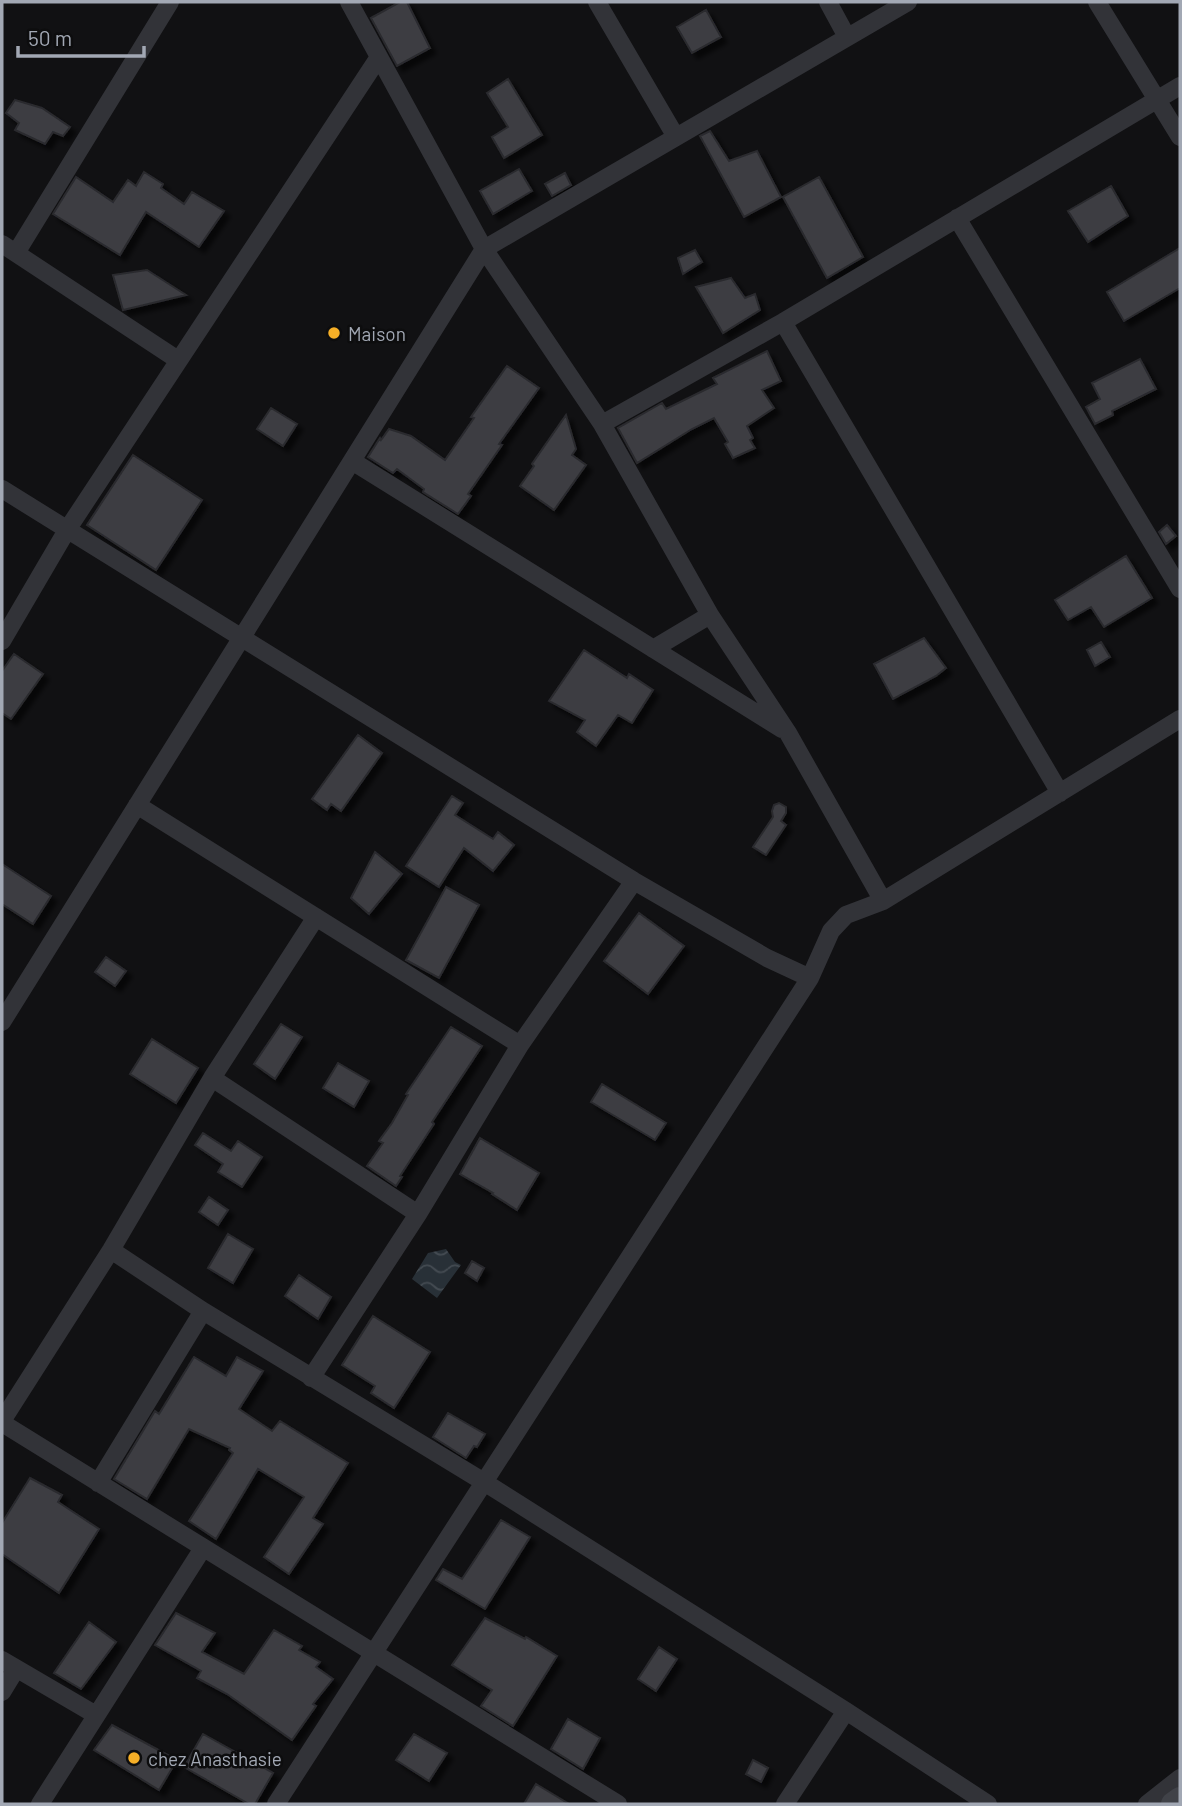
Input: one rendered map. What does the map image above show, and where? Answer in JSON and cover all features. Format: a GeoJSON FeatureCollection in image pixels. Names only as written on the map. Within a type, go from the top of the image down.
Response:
{"type":"FeatureCollection","features":[{"type":"Feature","properties":{"kind":"main road"},"geometry":{"type":"LineString","coordinates":[[1173,1804],[1180,1799]]}},
{"type":"Feature","properties":{"kind":"street"},"geometry":{"type":"LineString","coordinates":[[170,2],[9,248],[178,360]]}},
{"type":"Feature","properties":{"kind":"street"},"geometry":{"type":"LineString","coordinates":[[349,2],[484,249],[602,424],[710,615],[788,733],[883,901]]}},
{"type":"Feature","properties":{"kind":"street"},"geometry":{"type":"LineString","coordinates":[[597,2],[676,137]]}},
{"type":"Feature","properties":{"kind":"street"},"geometry":{"type":"LineString","coordinates":[[828,2],[847,37]]}},
{"type":"Feature","properties":{"kind":"street"},"geometry":{"type":"LineString","coordinates":[[2,1023],[484,249],[908,2]]}},
{"type":"Feature","properties":{"kind":"street"},"geometry":{"type":"LineString","coordinates":[[1097,2],[1180,137]]}},
{"type":"Feature","properties":{"kind":"street"},"geometry":{"type":"LineString","coordinates":[[2,641],[67,530],[379,57]]}},
{"type":"Feature","properties":{"kind":"street"},"geometry":{"type":"LineString","coordinates":[[602,424],[783,322],[1180,86]]}},
{"type":"Feature","properties":{"kind":"street"},"geometry":{"type":"LineString","coordinates":[[957,218],[1180,589]]}},
{"type":"Feature","properties":{"kind":"street"},"geometry":{"type":"LineString","coordinates":[[783,322],[1060,793]]}},
{"type":"Feature","properties":{"kind":"street"},"geometry":{"type":"LineString","coordinates":[[352,461],[788,733]]}},
{"type":"Feature","properties":{"kind":"street"},"geometry":{"type":"LineString","coordinates":[[2,489],[634,881],[767,958],[810,978]]}},
{"type":"Feature","properties":{"kind":"street"},"geometry":{"type":"LineString","coordinates":[[653,649],[710,615]]}},
{"type":"Feature","properties":{"kind":"street"},"geometry":{"type":"LineString","coordinates":[[276,1804],[810,978],[831,931],[846,915],[883,901],[1180,719]]}},
{"type":"Feature","properties":{"kind":"street"},"geometry":{"type":"LineString","coordinates":[[137,805],[520,1045]]}},
{"type":"Feature","properties":{"kind":"street"},"geometry":{"type":"LineString","coordinates":[[311,1378],[418,1214],[520,1045],[634,881]]}},
{"type":"Feature","properties":{"kind":"street"},"geometry":{"type":"LineString","coordinates":[[316,917],[212,1078],[111,1250],[2,1422],[618,1804]]}},
{"type":"Feature","properties":{"kind":"street"},"geometry":{"type":"LineString","coordinates":[[212,1078],[418,1214]]}},
{"type":"Feature","properties":{"kind":"street"},"geometry":{"type":"LineString","coordinates":[[111,1250],[203,1311],[484,1482],[988,1804]]}},
{"type":"Feature","properties":{"kind":"street"},"geometry":{"type":"LineString","coordinates":[[98,1483],[203,1311]]}},
{"type":"Feature","properties":{"kind":"street"},"geometry":{"type":"LineString","coordinates":[[40,1804],[203,1548]]}},
{"type":"Feature","properties":{"kind":"street"},"geometry":{"type":"LineString","coordinates":[[2,1692],[9,1664],[96,1715]]}},
{"type":"Feature","properties":{"kind":"street"},"geometry":{"type":"LineString","coordinates":[[785,1804],[846,1711]]}},
{"type":"Feature","properties":{"kind":"street"},"geometry":{"type":"LineString","coordinates":[[1147,1804],[1180,1778]]}},
{"type":"Feature","properties":{"kind":"water"},"geometry":{"type":"Polygon","coordinates":[[[446,1249],[455,1262],[461,1265],[437,1298],[412,1279],[428,1253],[446,1249]]]}},
{"type":"Feature","properties":{"kind":"building"},"geometry":{"type":"Polygon","coordinates":[[[400,2],[407,2],[430,48],[397,66],[371,18],[400,2]]]}},
{"type":"Feature","properties":{"kind":"building"},"geometry":{"type":"Polygon","coordinates":[[[706,10],[721,37],[692,53],[677,27],[706,10]]]}},
{"type":"Feature","properties":{"kind":"building"},"geometry":{"type":"Polygon","coordinates":[[[508,79],[542,135],[504,158],[492,137],[508,127],[487,93],[508,79]]]}},
{"type":"Feature","properties":{"kind":"building"},"geometry":{"type":"Polygon","coordinates":[[[15,100],[42,108],[70,127],[63,136],[53,132],[45,144],[15,130],[19,123],[6,113],[15,100]]]}},
{"type":"Feature","properties":{"kind":"building"},"geometry":{"type":"Polygon","coordinates":[[[710,131],[729,161],[757,151],[781,197],[744,217],[700,136],[710,131]]]}},
{"type":"Feature","properties":{"kind":"building"},"geometry":{"type":"Polygon","coordinates":[[[519,169],[532,191],[493,214],[480,191],[519,169]]]}},
{"type":"Feature","properties":{"kind":"building"},"geometry":{"type":"Polygon","coordinates":[[[144,172],[163,184],[161,188],[184,204],[192,192],[224,211],[199,247],[146,212],[120,255],[53,214],[76,177],[113,202],[128,180],[136,186],[144,172]]]}},
{"type":"Feature","properties":{"kind":"building"},"geometry":{"type":"Polygon","coordinates":[[[565,173],[571,185],[552,196],[545,184],[565,173]]]}},
{"type":"Feature","properties":{"kind":"building"},"geometry":{"type":"Polygon","coordinates":[[[819,177],[863,257],[827,278],[783,197],[819,177]]]}},
{"type":"Feature","properties":{"kind":"building"},"geometry":{"type":"Polygon","coordinates":[[[1111,186],[1128,216],[1088,242],[1068,211],[1111,186]]]}},
{"type":"Feature","properties":{"kind":"building"},"geometry":{"type":"Polygon","coordinates":[[[1180,248],[1180,288],[1124,321],[1107,292],[1180,248]]]}},
{"type":"Feature","properties":{"kind":"building"},"geometry":{"type":"Polygon","coordinates":[[[695,250],[702,262],[683,274],[678,258],[695,250]]]}},
{"type":"Feature","properties":{"kind":"building"},"geometry":{"type":"Polygon","coordinates":[[[147,270],[186,295],[123,310],[113,275],[147,270]]]}},
{"type":"Feature","properties":{"kind":"building"},"geometry":{"type":"Polygon","coordinates":[[[731,278],[745,298],[755,294],[760,310],[723,333],[696,287],[731,278]]]}},
{"type":"Feature","properties":{"kind":"building"},"geometry":{"type":"Polygon","coordinates":[[[767,351],[781,381],[762,390],[774,408],[747,426],[755,448],[733,458],[725,444],[728,442],[714,418],[637,463],[618,428],[662,403],[666,409],[717,384],[713,378],[767,351]]]}},
{"type":"Feature","properties":{"kind":"building"},"geometry":{"type":"Polygon","coordinates":[[[1140,359],[1156,389],[1112,411],[1113,415],[1095,424],[1086,407],[1100,399],[1092,383],[1140,359]]]}},
{"type":"Feature","properties":{"kind":"building"},"geometry":{"type":"Polygon","coordinates":[[[507,366],[539,388],[499,444],[502,445],[468,494],[471,496],[458,514],[423,492],[424,489],[397,469],[393,473],[368,457],[389,429],[411,436],[445,460],[507,366]]]}},
{"type":"Feature","properties":{"kind":"building"},"geometry":{"type":"Polygon","coordinates":[[[271,408],[297,424],[283,446],[257,429],[271,408]]]}},
{"type":"Feature","properties":{"kind":"building"},"geometry":{"type":"Polygon","coordinates":[[[566,415],[576,449],[572,455],[586,465],[554,510],[520,486],[566,415]]]}},
{"type":"Feature","properties":{"kind":"building"},"geometry":{"type":"Polygon","coordinates":[[[133,455],[202,500],[156,570],[87,525],[133,455]]]}},
{"type":"Feature","properties":{"kind":"building"},"geometry":{"type":"Polygon","coordinates":[[[1167,525],[1176,536],[1166,544],[1159,532],[1167,525]]]}},
{"type":"Feature","properties":{"kind":"building"},"geometry":{"type":"Polygon","coordinates":[[[1126,556],[1152,598],[1104,627],[1091,607],[1068,620],[1055,600],[1126,556]]]}},
{"type":"Feature","properties":{"kind":"building"},"geometry":{"type":"Polygon","coordinates":[[[924,638],[946,668],[893,699],[874,664],[924,638]]]}},
{"type":"Feature","properties":{"kind":"building"},"geometry":{"type":"Polygon","coordinates":[[[1101,642],[1110,657],[1095,666],[1087,650],[1101,642]]]}},
{"type":"Feature","properties":{"kind":"building"},"geometry":{"type":"Polygon","coordinates":[[[584,650],[627,678],[629,674],[653,690],[632,723],[618,715],[596,746],[577,732],[585,720],[549,701],[584,650]]]}},
{"type":"Feature","properties":{"kind":"building"},"geometry":{"type":"Polygon","coordinates":[[[14,654],[43,674],[11,719],[2,713],[2,671],[14,654]]]}},
{"type":"Feature","properties":{"kind":"building"},"geometry":{"type":"Polygon","coordinates":[[[358,735],[382,753],[341,811],[331,804],[327,810],[312,799],[358,735]]]}},
{"type":"Feature","properties":{"kind":"building"},"geometry":{"type":"Polygon","coordinates":[[[452,796],[463,803],[455,815],[493,839],[498,832],[514,845],[493,871],[464,848],[439,887],[406,866],[452,796]]]}},
{"type":"Feature","properties":{"kind":"building"},"geometry":{"type":"Polygon","coordinates":[[[779,803],[786,807],[781,821],[786,825],[766,855],[753,847],[773,817],[774,805],[779,803]]]}},
{"type":"Feature","properties":{"kind":"building"},"geometry":{"type":"Polygon","coordinates":[[[375,852],[402,874],[369,914],[351,898],[375,852]]]}},
{"type":"Feature","properties":{"kind":"building"},"geometry":{"type":"Polygon","coordinates":[[[2,864],[51,896],[33,924],[2,904],[2,864]]]}},
{"type":"Feature","properties":{"kind":"building"},"geometry":{"type":"Polygon","coordinates":[[[446,887],[479,905],[439,978],[406,960],[446,887]]]}},
{"type":"Feature","properties":{"kind":"building"},"geometry":{"type":"Polygon","coordinates":[[[639,913],[684,946],[648,994],[604,961],[639,913]]]}},
{"type":"Feature","properties":{"kind":"building"},"geometry":{"type":"Polygon","coordinates":[[[106,957],[126,971],[115,986],[95,972],[106,957]]]}},
{"type":"Feature","properties":{"kind":"building"},"geometry":{"type":"Polygon","coordinates":[[[281,1024],[302,1037],[275,1079],[254,1064],[281,1024]]]}},
{"type":"Feature","properties":{"kind":"building"},"geometry":{"type":"Polygon","coordinates":[[[451,1027],[482,1046],[432,1122],[434,1124],[396,1186],[367,1166],[383,1143],[379,1141],[392,1123],[408,1095],[406,1094],[451,1027]]]}},
{"type":"Feature","properties":{"kind":"building"},"geometry":{"type":"Polygon","coordinates":[[[152,1039],[198,1068],[176,1103],[130,1074],[152,1039]]]}},
{"type":"Feature","properties":{"kind":"building"},"geometry":{"type":"Polygon","coordinates":[[[338,1063],[369,1081],[354,1107],[323,1088],[338,1063]]]}},
{"type":"Feature","properties":{"kind":"building"},"geometry":{"type":"Polygon","coordinates":[[[602,1084],[666,1123],[655,1140],[591,1102],[602,1084]]]}},
{"type":"Feature","properties":{"kind":"building"},"geometry":{"type":"Polygon","coordinates":[[[203,1133],[231,1151],[238,1141],[262,1157],[242,1187],[218,1172],[223,1164],[195,1145],[203,1133]]]}},
{"type":"Feature","properties":{"kind":"building"},"geometry":{"type":"Polygon","coordinates":[[[480,1138],[539,1173],[517,1210],[460,1174],[480,1138]]]}},
{"type":"Feature","properties":{"kind":"building"},"geometry":{"type":"Polygon","coordinates":[[[209,1197],[228,1210],[218,1225],[199,1212],[209,1197]]]}},
{"type":"Feature","properties":{"kind":"building"},"geometry":{"type":"Polygon","coordinates":[[[228,1234],[253,1249],[233,1283],[208,1268],[228,1234]]]}},
{"type":"Feature","properties":{"kind":"building"},"geometry":{"type":"Polygon","coordinates":[[[472,1261],[484,1268],[477,1281],[465,1273],[472,1261]]]}},
{"type":"Feature","properties":{"kind":"building"},"geometry":{"type":"Polygon","coordinates":[[[299,1275],[331,1297],[318,1319],[285,1296],[299,1275]]]}},
{"type":"Feature","properties":{"kind":"building"},"geometry":{"type":"Polygon","coordinates":[[[373,1316],[430,1352],[394,1408],[371,1393],[375,1386],[342,1365],[373,1316]]]}},
{"type":"Feature","properties":{"kind":"building"},"geometry":{"type":"Polygon","coordinates":[[[194,1357],[226,1376],[237,1357],[263,1371],[239,1409],[272,1431],[280,1421],[348,1463],[313,1518],[323,1524],[289,1574],[264,1557],[304,1497],[258,1469],[216,1539],[189,1521],[233,1453],[230,1448],[189,1429],[147,1499],[114,1479],[155,1411],[159,1414],[194,1357]]]}},
{"type":"Feature","properties":{"kind":"building"},"geometry":{"type":"Polygon","coordinates":[[[448,1413],[485,1434],[466,1458],[433,1437],[448,1413]]]}},
{"type":"Feature","properties":{"kind":"building"},"geometry":{"type":"Polygon","coordinates":[[[30,1478],[62,1495],[58,1502],[99,1529],[59,1593],[2,1554],[2,1523],[30,1478]]]}},
{"type":"Feature","properties":{"kind":"building"},"geometry":{"type":"Polygon","coordinates":[[[501,1520],[530,1537],[485,1609],[436,1580],[443,1569],[462,1579],[501,1520]]]}},
{"type":"Feature","properties":{"kind":"building"},"geometry":{"type":"Polygon","coordinates":[[[176,1613],[215,1633],[202,1652],[244,1674],[274,1630],[302,1646],[299,1650],[320,1662],[316,1667],[333,1679],[313,1704],[316,1706],[292,1740],[227,1694],[197,1678],[201,1671],[155,1645],[176,1613]]]}},
{"type":"Feature","properties":{"kind":"building"},"geometry":{"type":"Polygon","coordinates":[[[485,1618],[525,1639],[526,1637],[557,1656],[513,1726],[481,1706],[492,1690],[452,1665],[485,1618]]]}},
{"type":"Feature","properties":{"kind":"building"},"geometry":{"type":"Polygon","coordinates":[[[89,1622],[116,1642],[81,1689],[54,1673],[89,1622]]]}},
{"type":"Feature","properties":{"kind":"building"},"geometry":{"type":"Polygon","coordinates":[[[659,1647],[677,1659],[656,1691],[638,1679],[659,1647]]]}},
{"type":"Feature","properties":{"kind":"building"},"geometry":{"type":"Polygon","coordinates":[[[568,1719],[600,1738],[583,1769],[551,1749],[568,1719]]]}},
{"type":"Feature","properties":{"kind":"building"},"geometry":{"type":"Polygon","coordinates":[[[112,1725],[177,1760],[159,1790],[94,1750],[112,1725]]]}},
{"type":"Feature","properties":{"kind":"building"},"geometry":{"type":"Polygon","coordinates":[[[203,1734],[273,1773],[255,1804],[249,1804],[184,1767],[203,1734]]]}},
{"type":"Feature","properties":{"kind":"building"},"geometry":{"type":"Polygon","coordinates":[[[414,1734],[447,1753],[429,1781],[396,1760],[414,1734]]]}},
{"type":"Feature","properties":{"kind":"building"},"geometry":{"type":"Polygon","coordinates":[[[753,1760],[768,1768],[761,1782],[746,1774],[753,1760]]]}},
{"type":"Feature","properties":{"kind":"building"},"geometry":{"type":"Polygon","coordinates":[[[536,1784],[569,1804],[524,1804],[536,1784]]]}},
{"type":"Feature","properties":{"kind":"place","name":"Maison"},"geometry":{"type":"Point","coordinates":[334,333]}},
{"type":"Feature","properties":{"kind":"place","name":"chez Anasthasie"},"geometry":{"type":"Point","coordinates":[134,1758]}}]}
